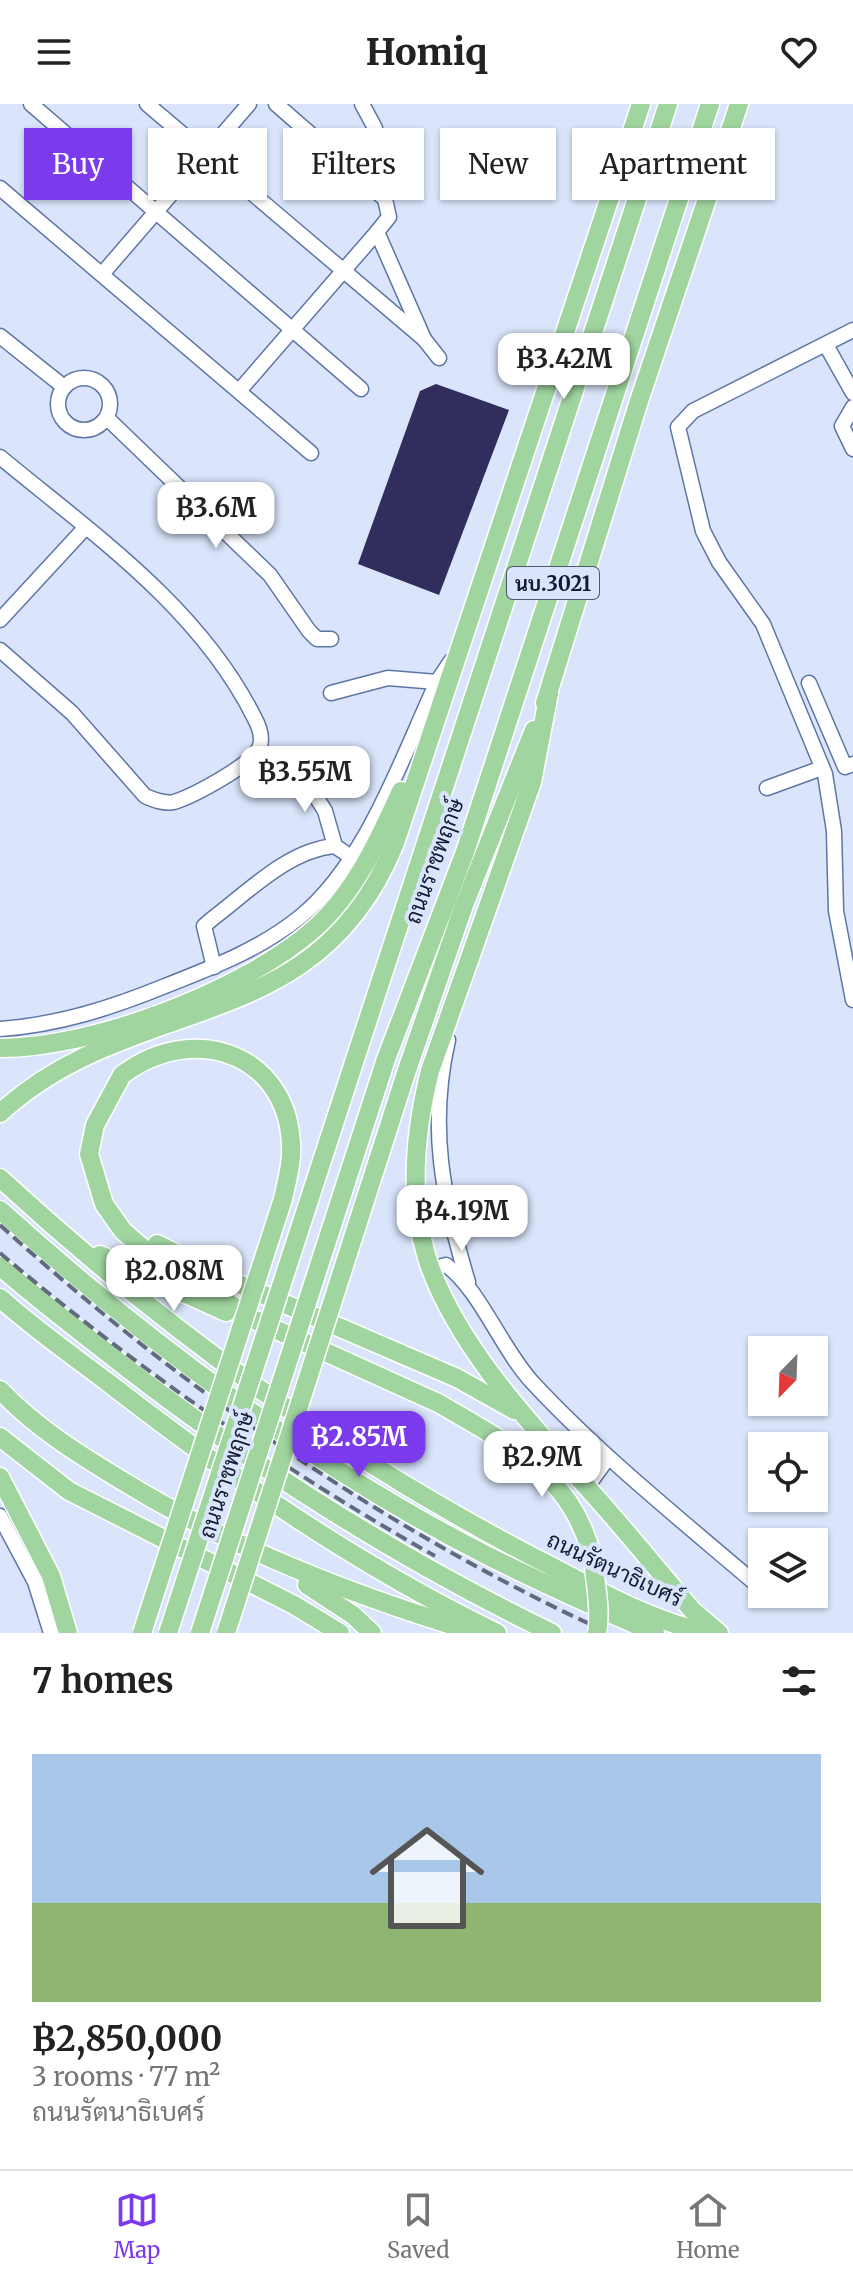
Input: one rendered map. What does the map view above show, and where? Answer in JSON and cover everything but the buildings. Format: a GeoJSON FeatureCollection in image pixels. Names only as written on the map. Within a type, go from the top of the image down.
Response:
{"type":"FeatureCollection","features":[{"type":"Feature","properties":{"kind":"main road"},"geometry":{"type":"LineString","coordinates":[[626,230],[643,104]]}},
{"type":"Feature","properties":{"kind":"main road","name":"นบ.3021"},"geometry":{"type":"LineString","coordinates":[[442,683],[457,652],[643,104]]}},
{"type":"Feature","properties":{"kind":"main road","name":"ถนนราชพฤกษ์"},"geometry":{"type":"LineString","coordinates":[[168,1633],[668,104]]}},
{"type":"Feature","properties":{"kind":"main road","name":"ถนนราชพฤกษ์"},"geometry":{"type":"LineString","coordinates":[[200,1633],[386,1059],[465,852],[710,104]]}},
{"type":"Feature","properties":{"kind":"main road","name":"นบ.3021"},"geometry":{"type":"LineString","coordinates":[[549,693],[639,401],[739,104]]}},
{"type":"Feature","properties":{"kind":"main road"},"geometry":{"type":"LineString","coordinates":[[0,1113],[22,1093],[82,1056],[280,980],[340,934],[363,906],[382,875],[395,843],[442,683]]}},
{"type":"Feature","properties":{"kind":"main road"},"geometry":{"type":"LineString","coordinates":[[0,1048],[87,1037],[160,1013],[236,979],[286,950],[316,928],[371,854],[442,683]]}},
{"type":"Feature","properties":{"kind":"main road"},"geometry":{"type":"LineString","coordinates":[[549,693],[532,782],[430,1071],[419,1117],[415,1165],[426,1255],[441,1292],[478,1353],[528,1420],[693,1611],[719,1633]]}},
{"type":"Feature","properties":{"kind":"main road"},"geometry":{"type":"LineString","coordinates":[[226,1633],[406,1073],[464,905],[549,693]]}},
{"type":"Feature","properties":{"kind":"main road"},"geometry":{"type":"LineString","coordinates":[[142,1633],[283,1199],[291,1155],[280,1102],[266,1077],[244,1060],[219,1049],[188,1048],[163,1051],[142,1060],[122,1075],[95,1125],[89,1154],[104,1204],[123,1231],[145,1250],[257,1321],[307,1345]]}},
{"type":"Feature","properties":{"kind":"main road","name":"ถนนรัตนาธิเบศร์"},"geometry":{"type":"LineString","coordinates":[[0,1178],[62,1235],[245,1378],[403,1483],[497,1538],[618,1600],[707,1633]]}},
{"type":"Feature","properties":{"kind":"main road"},"geometry":{"type":"LineString","coordinates":[[104,1204],[166,1250],[457,1378],[528,1420]]}},
{"type":"Feature","properties":{"kind":"main road","name":"ถนนรัตนาธิเบศร์"},"geometry":{"type":"LineString","coordinates":[[0,1210],[50,1255],[171,1350],[321,1458],[487,1556],[655,1633]]}},
{"type":"Feature","properties":{"kind":"main road"},"geometry":{"type":"LineString","coordinates":[[62,1235],[153,1282],[438,1403],[535,1463],[565,1493],[592,1553],[597,1633]]}},
{"type":"Feature","properties":{"kind":"main road"},"geometry":{"type":"LineString","coordinates":[[0,1266],[147,1383],[301,1494]]}},
{"type":"Feature","properties":{"kind":"main road"},"geometry":{"type":"LineString","coordinates":[[0,1298],[133,1402],[288,1514],[497,1633]]}},
{"type":"Feature","properties":{"kind":"main road"},"geometry":{"type":"LineString","coordinates":[[0,1390],[49,1434],[91,1462],[322,1594],[372,1633]]}},
{"type":"Feature","properties":{"kind":"main road"},"geometry":{"type":"LineString","coordinates":[[133,1402],[301,1494],[470,1593],[552,1633]]}},
{"type":"Feature","properties":{"kind":"main road"},"geometry":{"type":"LineString","coordinates":[[0,1437],[69,1491],[294,1605],[340,1633]]}},
{"type":"Feature","properties":{"kind":"main road"},"geometry":{"type":"LineString","coordinates":[[0,1477],[51,1576],[68,1633]]}},
{"type":"Feature","properties":{"kind":"main road"},"geometry":{"type":"LineString","coordinates":[[234,1542],[355,1595],[477,1633]]}},
{"type":"Feature","properties":{"kind":"street"},"geometry":{"type":"LineString","coordinates":[[31,104],[361,389]]}},
{"type":"Feature","properties":{"kind":"street"},"geometry":{"type":"LineString","coordinates":[[147,104],[175,128]]}},
{"type":"Feature","properties":{"kind":"street"},"geometry":{"type":"LineString","coordinates":[[227,128],[249,104]]}},
{"type":"Feature","properties":{"kind":"street"},"geometry":{"type":"LineString","coordinates":[[239,391],[389,217],[385,199],[276,104]]}},
{"type":"Feature","properties":{"kind":"street"},"geometry":{"type":"LineString","coordinates":[[362,104],[375,128]]}},
{"type":"Feature","properties":{"kind":"street"},"geometry":{"type":"LineString","coordinates":[[0,188],[311,453]]}},
{"type":"Feature","properties":{"kind":"street"},"geometry":{"type":"LineString","coordinates":[[103,273],[164,200]]}},
{"type":"Feature","properties":{"kind":"street"},"geometry":{"type":"LineString","coordinates":[[259,200],[424,339],[439,358]]}},
{"type":"Feature","properties":{"kind":"street"},"geometry":{"type":"LineString","coordinates":[[377,232],[424,339]]}},
{"type":"Feature","properties":{"kind":"street"},"geometry":{"type":"LineString","coordinates":[[853,330],[693,411],[678,427],[703,531],[719,562],[763,624],[823,771],[853,1000]]}},
{"type":"Feature","properties":{"kind":"street"},"geometry":{"type":"LineString","coordinates":[[0,336],[64,387]]}},
{"type":"Feature","properties":{"kind":"street"},"geometry":{"type":"LineString","coordinates":[[826,345],[853,393]]}},
{"type":"Feature","properties":{"kind":"street"},"geometry":{"type":"LineString","coordinates":[[87,377],[100,382],[109,392],[111,405],[107,418],[97,427],[83,430],[69,425],[60,414],[58,400],[64,387],[74,379],[87,377]]}},
{"type":"Feature","properties":{"kind":"street"},"geometry":{"type":"LineString","coordinates":[[853,407],[842,426],[853,449]]}},
{"type":"Feature","properties":{"kind":"street"},"geometry":{"type":"LineString","coordinates":[[107,418],[270,575],[317,639],[331,639]]}},
{"type":"Feature","properties":{"kind":"street"},"geometry":{"type":"LineString","coordinates":[[0,457],[153,585],[198,633],[229,673],[254,716],[261,737],[259,749],[248,761],[172,802],[158,802],[145,796],[64,705],[0,648],[0,629]]}},
{"type":"Feature","properties":{"kind":"street"},"geometry":{"type":"LineString","coordinates":[[0,620],[85,528]]}},
{"type":"Feature","properties":{"kind":"street"},"geometry":{"type":"LineString","coordinates":[[0,1029],[67,1019],[114,1006],[241,956],[302,915],[351,857],[442,683],[388,678],[331,693]]}},
{"type":"Feature","properties":{"kind":"street"},"geometry":{"type":"LineString","coordinates":[[767,788],[849,765],[809,683]]}},
{"type":"Feature","properties":{"kind":"street"},"geometry":{"type":"LineString","coordinates":[[302,774],[325,811],[335,846]]}},
{"type":"Feature","properties":{"kind":"street"},"geometry":{"type":"LineString","coordinates":[[214,967],[204,926],[283,865],[322,847],[335,846],[351,857]]}},
{"type":"Feature","properties":{"kind":"street"},"geometry":{"type":"LineString","coordinates":[[837,872],[853,869]]}},
{"type":"Feature","properties":{"kind":"street"},"geometry":{"type":"LineString","coordinates":[[461,985],[440,1081],[437,1139],[444,1190],[472,1294]]}},
{"type":"Feature","properties":{"kind":"street"},"geometry":{"type":"LineString","coordinates":[[432,1269],[446,1265],[458,1273],[502,1345],[530,1380],[608,1458],[748,1577]]}},
{"type":"Feature","properties":{"kind":"street"},"geometry":{"type":"LineString","coordinates":[[587,1487],[608,1458]]}},
{"type":"Feature","properties":{"kind":"street"},"geometry":{"type":"LineString","coordinates":[[0,1516],[35,1582],[51,1633]]}},
{"type":"Feature","properties":{"kind":"railway"},"geometry":{"type":"LineString","coordinates":[[0,1225],[140,1343],[289,1452],[446,1550],[609,1633]]}},
{"type":"Feature","properties":{"kind":"railway"},"geometry":{"type":"LineString","coordinates":[[0,1253],[103,1336],[210,1415],[321,1488],[435,1556]]}}]}
